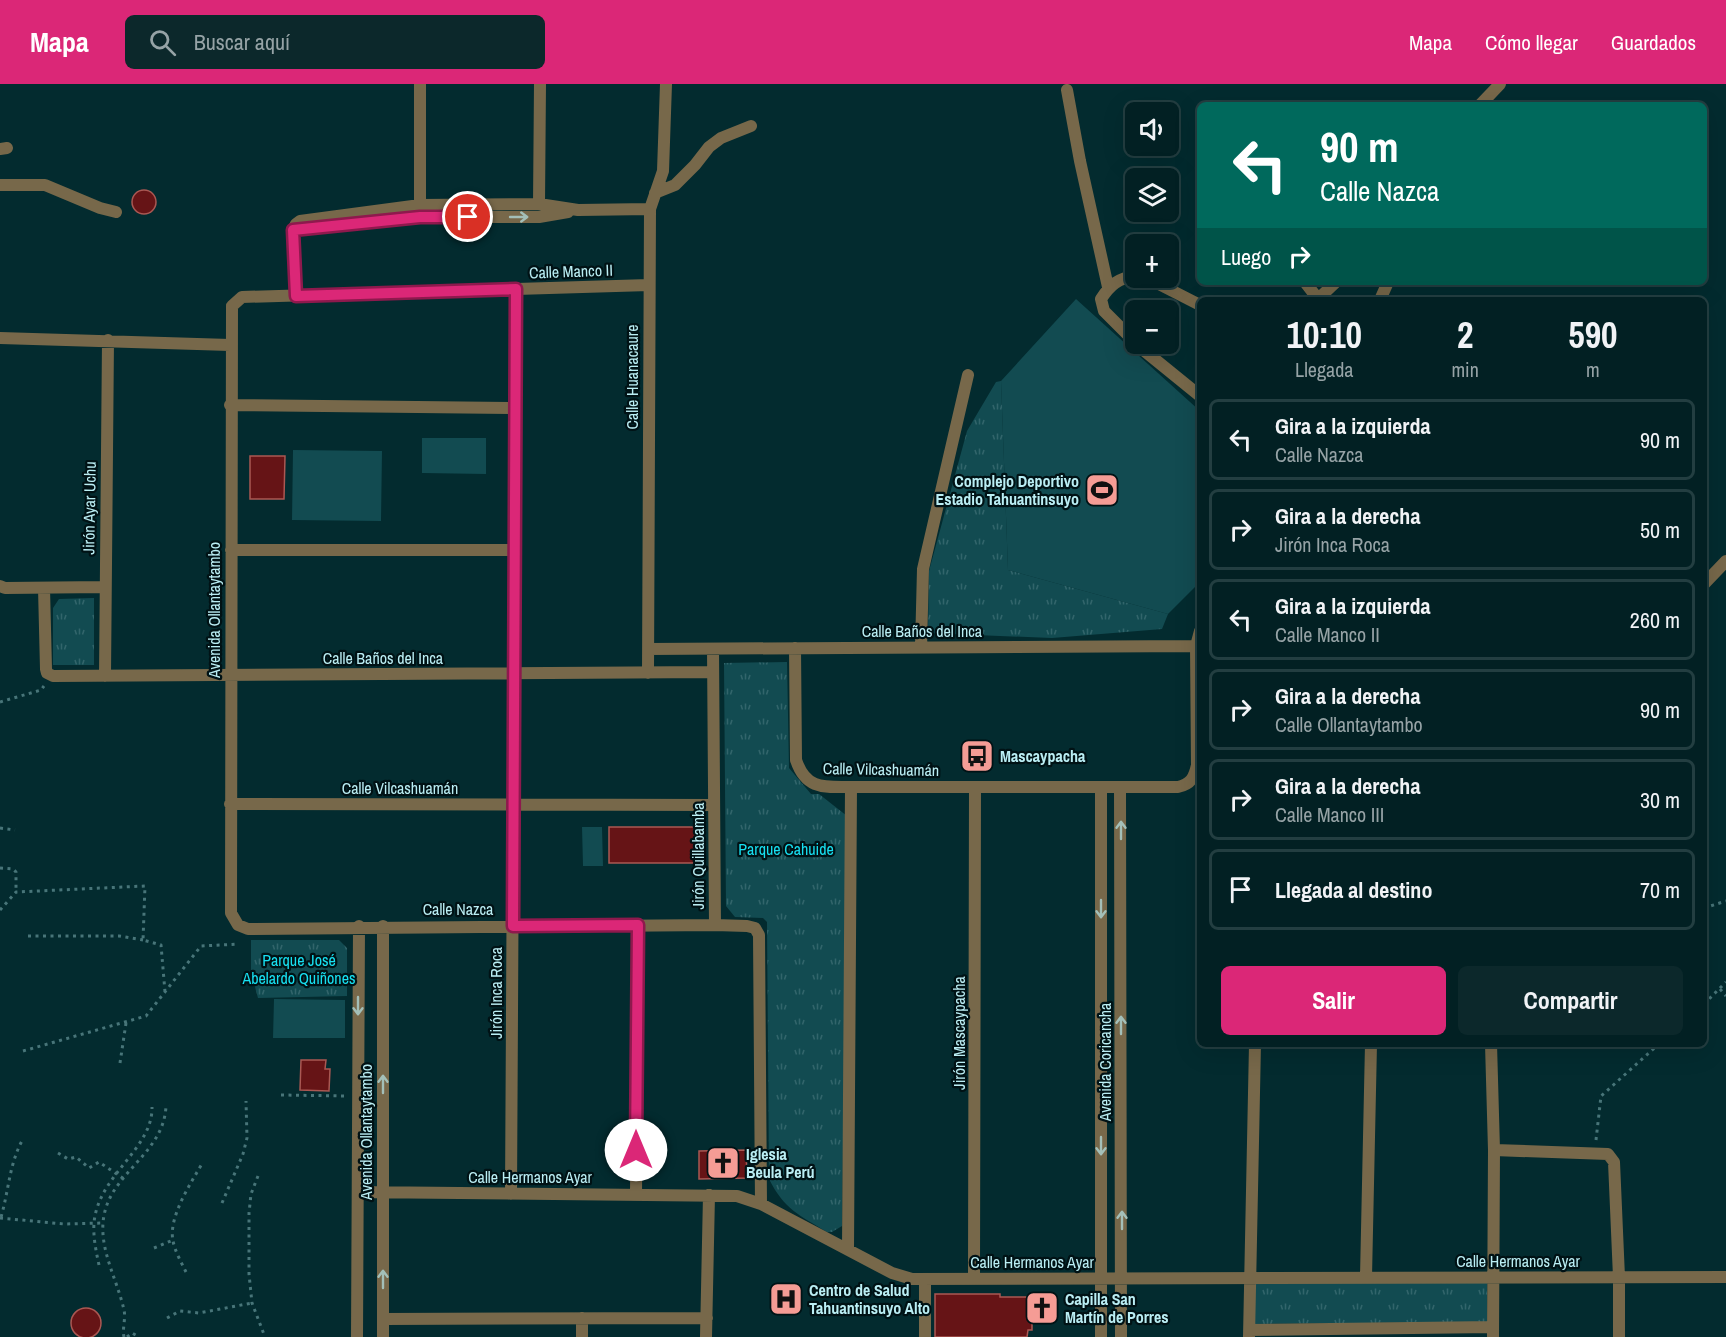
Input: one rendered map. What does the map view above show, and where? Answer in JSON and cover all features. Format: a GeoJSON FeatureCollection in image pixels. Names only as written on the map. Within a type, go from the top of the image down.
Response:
{"type":"FeatureCollection","features":[{"type":"Feature","properties":{"kind":"street"},"geometry":{"type":"LineString","coordinates":[[420,84],[420,205]]}},
{"type":"Feature","properties":{"kind":"street"},"geometry":{"type":"LineString","coordinates":[[539,204],[540,84]]}},
{"type":"Feature","properties":{"kind":"street","name":"Calle Huanacaure"},"geometry":{"type":"LineString","coordinates":[[648,673],[650,209],[663,171],[666,84]]}},
{"type":"Feature","properties":{"kind":"street"},"geometry":{"type":"LineString","coordinates":[[1483,102],[1500,84]]}},
{"type":"Feature","properties":{"kind":"street"},"geometry":{"type":"LineString","coordinates":[[1067,90],[1080,161],[1108,286]]}},
{"type":"Feature","properties":{"kind":"street"},"geometry":{"type":"LineString","coordinates":[[655,193],[675,185],[709,147],[721,138],[751,126]]}},
{"type":"Feature","properties":{"kind":"street"},"geometry":{"type":"LineString","coordinates":[[0,185],[45,185],[100,208],[116,212]]}},
{"type":"Feature","properties":{"kind":"street"},"geometry":{"type":"LineString","coordinates":[[297,226],[420,205],[539,204],[578,210]]}},
{"type":"Feature","properties":{"kind":"street"},"geometry":{"type":"LineString","coordinates":[[297,226],[420,217],[539,217],[578,210],[650,209]]}},
{"type":"Feature","properties":{"kind":"street"},"geometry":{"type":"LineString","coordinates":[[296,296],[297,226]]}},
{"type":"Feature","properties":{"kind":"street"},"geometry":{"type":"LineString","coordinates":[[1125,278],[1108,286],[1101,299],[1104,311],[1125,332]]}},
{"type":"Feature","properties":{"kind":"street","name":"Calle Manco II"},"geometry":{"type":"LineString","coordinates":[[242,297],[649,285]]}},
{"type":"Feature","properties":{"kind":"street"},"geometry":{"type":"LineString","coordinates":[[1307,285],[1316,297]]}},
{"type":"Feature","properties":{"kind":"street"},"geometry":{"type":"LineString","coordinates":[[1320,297],[1333,285]]}},
{"type":"Feature","properties":{"kind":"street"},"geometry":{"type":"LineString","coordinates":[[1167,288],[1197,303]]}},
{"type":"Feature","properties":{"kind":"street","name":"Jirón Inca Roca"},"geometry":{"type":"LineString","coordinates":[[511,1194],[516,289]]}},
{"type":"Feature","properties":{"kind":"street","name":"Avenida Ollantaytambo"},"geometry":{"type":"LineString","coordinates":[[238,926],[231,914],[230,345],[232,306],[242,297]]}},
{"type":"Feature","properties":{"kind":"street"},"geometry":{"type":"LineString","coordinates":[[0,338],[230,345]]}},
{"type":"Feature","properties":{"kind":"street","name":"Jirón Ayar Uchu"},"geometry":{"type":"LineString","coordinates":[[105,676],[108,340]]}},
{"type":"Feature","properties":{"kind":"street"},"geometry":{"type":"LineString","coordinates":[[1149,354],[1197,394]]}},
{"type":"Feature","properties":{"kind":"street"},"geometry":{"type":"LineString","coordinates":[[921,648],[923,569],[968,375]]}},
{"type":"Feature","properties":{"kind":"street"},"geometry":{"type":"LineString","coordinates":[[230,405],[515,408]]}},
{"type":"Feature","properties":{"kind":"street"},"geometry":{"type":"LineString","coordinates":[[231,550],[514,550]]}},
{"type":"Feature","properties":{"kind":"street"},"geometry":{"type":"LineString","coordinates":[[1707,581],[1726,561]]}},
{"type":"Feature","properties":{"kind":"street"},"geometry":{"type":"LineString","coordinates":[[0,586],[5,588],[105,587]]}},
{"type":"Feature","properties":{"kind":"street"},"geometry":{"type":"LineString","coordinates":[[44,588],[46,669],[47,673],[53,676]]}},
{"type":"Feature","properties":{"kind":"street","name":"Calle Baños del Inca"},"geometry":{"type":"LineString","coordinates":[[648,649],[1196,646]]}},
{"type":"Feature","properties":{"kind":"street","name":"Calle Vilcashuamán"},"geometry":{"type":"LineString","coordinates":[[795,648],[796,760],[805,779],[813,784],[822,787],[1178,787],[1188,785],[1194,778],[1197,765],[1196,646]]}},
{"type":"Feature","properties":{"kind":"street","name":"Jirón Quillabamba"},"geometry":{"type":"LineString","coordinates":[[713,649],[715,925],[747,926],[755,928],[759,935],[761,1204]]}},
{"type":"Feature","properties":{"kind":"street","name":"Calle Baños del Inca"},"geometry":{"type":"LineString","coordinates":[[53,676],[713,672]]}},
{"type":"Feature","properties":{"kind":"street"},"geometry":{"type":"LineString","coordinates":[[848,1249],[850,787]]}},
{"type":"Feature","properties":{"kind":"street","name":"Jirón Mascaypacha"},"geometry":{"type":"LineString","coordinates":[[975,787],[975,1279]]}},
{"type":"Feature","properties":{"kind":"street","name":"Avenida Coricancha"},"geometry":{"type":"LineString","coordinates":[[1101,787],[1101,1337]]}},
{"type":"Feature","properties":{"kind":"street","name":"Avenida Coricancha"},"geometry":{"type":"LineString","coordinates":[[1120,787],[1121,1337]]}},
{"type":"Feature","properties":{"kind":"street","name":"Calle Vilcashuamán"},"geometry":{"type":"LineString","coordinates":[[230,804],[714,805]]}},
{"type":"Feature","properties":{"kind":"street"},"geometry":{"type":"LineString","coordinates":[[636,1195],[638,925]]}},
{"type":"Feature","properties":{"kind":"street","name":"Calle Nazca"},"geometry":{"type":"LineString","coordinates":[[238,926],[248,929],[359,926],[715,925]]}},
{"type":"Feature","properties":{"kind":"street","name":"Avenida Ollantaytambo"},"geometry":{"type":"LineString","coordinates":[[357,1337],[359,926]]}},
{"type":"Feature","properties":{"kind":"street","name":"Avenida Ollantaytambo"},"geometry":{"type":"LineString","coordinates":[[382,926],[383,1337]]}},
{"type":"Feature","properties":{"kind":"street"},"geometry":{"type":"LineString","coordinates":[[1255,1047],[1249,1333],[1493,1332],[1494,1150],[1491,1047]]}},
{"type":"Feature","properties":{"kind":"street"},"geometry":{"type":"LineString","coordinates":[[1366,1278],[1371,1047]]}},
{"type":"Feature","properties":{"kind":"street"},"geometry":{"type":"LineString","coordinates":[[1494,1150],[1608,1154],[1614,1162],[1619,1337]]}},
{"type":"Feature","properties":{"kind":"street","name":"Calle Hermanos Ayar"},"geometry":{"type":"LineString","coordinates":[[358,1192],[737,1196],[761,1204],[902,1277],[925,1279],[1726,1277]]}},
{"type":"Feature","properties":{"kind":"street"},"geometry":{"type":"LineString","coordinates":[[706,1337],[709,1196]]}},
{"type":"Feature","properties":{"kind":"street"},"geometry":{"type":"LineString","coordinates":[[925,1279],[925,1337]]}},
{"type":"Feature","properties":{"kind":"street"},"geometry":{"type":"LineString","coordinates":[[582,1318],[582,1337]]}},
{"type":"Feature","properties":{"kind":"street"},"geometry":{"type":"LineString","coordinates":[[383,1319],[707,1318]]}},
{"type":"Feature","properties":{"kind":"path"},"geometry":{"type":"LineString","coordinates":[[0,702],[41,690],[53,676]]}},
{"type":"Feature","properties":{"kind":"path"},"geometry":{"type":"LineString","coordinates":[[0,828],[15,830]]}},
{"type":"Feature","properties":{"kind":"path"},"geometry":{"type":"LineString","coordinates":[[0,868],[12,869],[16,872],[16,892],[0,910]]}},
{"type":"Feature","properties":{"kind":"path"},"geometry":{"type":"LineString","coordinates":[[16,892],[145,886],[143,940]]}},
{"type":"Feature","properties":{"kind":"path"},"geometry":{"type":"LineString","coordinates":[[1707,907],[1726,901]]}},
{"type":"Feature","properties":{"kind":"path"},"geometry":{"type":"LineString","coordinates":[[28,936],[119,936],[161,945],[165,992]]}},
{"type":"Feature","properties":{"kind":"path"},"geometry":{"type":"LineString","coordinates":[[23,1051],[146,1017],[201,946],[239,944]]}},
{"type":"Feature","properties":{"kind":"path"},"geometry":{"type":"LineString","coordinates":[[1707,1001],[1726,982]]}},
{"type":"Feature","properties":{"kind":"path"},"geometry":{"type":"LineString","coordinates":[[1720,989],[1726,996]]}},
{"type":"Feature","properties":{"kind":"path"},"geometry":{"type":"LineString","coordinates":[[120,1064],[126,1023]]}},
{"type":"Feature","properties":{"kind":"path"},"geometry":{"type":"LineString","coordinates":[[1594,1154],[1601,1096],[1656,1047]]}},
{"type":"Feature","properties":{"kind":"path"},"geometry":{"type":"LineString","coordinates":[[281,1095],[358,1096]]}},
{"type":"Feature","properties":{"kind":"path"},"geometry":{"type":"LineString","coordinates":[[222,1203],[248,1138],[246,1101]]}},
{"type":"Feature","properties":{"kind":"path"},"geometry":{"type":"LineString","coordinates":[[139,1337],[132,1333],[126,1337],[123,1335],[124,1313],[115,1275],[105,1250],[103,1223],[110,1199],[159,1134],[166,1117],[166,1105]]}},
{"type":"Feature","properties":{"kind":"path"},"geometry":{"type":"LineString","coordinates":[[99,1265],[94,1223],[99,1200],[149,1127],[152,1107]]}},
{"type":"Feature","properties":{"kind":"path"},"geometry":{"type":"LineString","coordinates":[[23,1139],[17,1150],[6,1185],[5,1202],[0,1218],[54,1223],[103,1223]]}},
{"type":"Feature","properties":{"kind":"path"},"geometry":{"type":"LineString","coordinates":[[58,1152],[68,1159],[76,1157],[89,1168],[99,1162],[124,1179]]}},
{"type":"Feature","properties":{"kind":"path"},"geometry":{"type":"LineString","coordinates":[[186,1272],[173,1240],[176,1212],[203,1162]]}},
{"type":"Feature","properties":{"kind":"path"},"geometry":{"type":"LineString","coordinates":[[258,1176],[251,1194],[249,1213],[249,1274],[252,1303],[265,1337]]}},
{"type":"Feature","properties":{"kind":"path"},"geometry":{"type":"LineString","coordinates":[[154,1248],[173,1240]]}},
{"type":"Feature","properties":{"kind":"path"},"geometry":{"type":"LineString","coordinates":[[167,1318],[180,1311],[199,1313],[252,1303]]}},
{"type":"Feature","properties":{"kind":"green space","name":"Complejo Deportivo Estadio Tahuantinsuyo"},"geometry":{"type":"Polygon","coordinates":[[[1076,299],[1125,343],[1125,354],[1137,354],[1197,408],[1197,585],[1168,614],[1008,570],[1001,381],[1076,299]]]}},
{"type":"Feature","properties":{"kind":"green space"},"geometry":{"type":"Polygon","coordinates":[[[1001,381],[1008,570],[1168,614],[1162,629],[1052,638],[928,633],[929,571],[967,431],[996,382],[1001,381]]]}},
{"type":"Feature","properties":{"kind":"green space"},"geometry":{"type":"Polygon","coordinates":[[[422,438],[486,438],[486,474],[422,473],[422,438]]]}},
{"type":"Feature","properties":{"kind":"green space"},"geometry":{"type":"Polygon","coordinates":[[[293,450],[382,451],[381,521],[292,520],[293,450]]]}},
{"type":"Feature","properties":{"kind":"green space"},"geometry":{"type":"Polygon","coordinates":[[[94,598],[94,665],[53,665],[53,608],[59,599],[94,598]]]}},
{"type":"Feature","properties":{"kind":"green space","name":"Parque Cahuide"},"geometry":{"type":"Polygon","coordinates":[[[787,662],[789,768],[811,794],[819,794],[847,816],[842,1226],[832,1232],[827,1232],[793,1210],[780,1198],[769,1179],[767,922],[763,918],[735,917],[726,906],[724,663],[787,662]]]}},
{"type":"Feature","properties":{"kind":"green space"},"geometry":{"type":"Polygon","coordinates":[[[582,827],[602,827],[603,866],[583,866],[582,827]]]}},
{"type":"Feature","properties":{"kind":"green space","name":"Parque José Abelardo Quiñones"},"geometry":{"type":"Polygon","coordinates":[[[251,940],[339,940],[347,948],[347,996],[258,998],[251,972],[251,940]]]}},
{"type":"Feature","properties":{"kind":"green space"},"geometry":{"type":"Polygon","coordinates":[[[274,999],[345,1000],[345,1038],[273,1038],[274,999]]]}},
{"type":"Feature","properties":{"kind":"green space"},"geometry":{"type":"Polygon","coordinates":[[[1487,1281],[1487,1322],[1255,1324],[1255,1283],[1487,1281]]]}},
{"type":"Feature","properties":{"kind":"building"},"geometry":{"type":"Polygon","coordinates":[[[139,190],[149,190],[156,197],[156,207],[149,214],[139,214],[132,207],[132,197],[139,190]]]}},
{"type":"Feature","properties":{"kind":"building"},"geometry":{"type":"Polygon","coordinates":[[[250,456],[285,456],[284,499],[250,499],[250,456]]]}},
{"type":"Feature","properties":{"kind":"building"},"geometry":{"type":"Polygon","coordinates":[[[609,827],[695,827],[694,863],[609,863],[609,827]]]}},
{"type":"Feature","properties":{"kind":"building"},"geometry":{"type":"Polygon","coordinates":[[[301,1060],[326,1060],[325,1069],[330,1069],[329,1091],[300,1090],[301,1060]]]}},
{"type":"Feature","properties":{"kind":"building","name":"Iglesia Beula Perú"},"geometry":{"type":"Polygon","coordinates":[[[746,1150],[747,1178],[699,1179],[699,1151],[746,1150]]]}},
{"type":"Feature","properties":{"kind":"building"},"geometry":{"type":"Polygon","coordinates":[[[935,1294],[1000,1294],[1000,1297],[1032,1297],[1032,1330],[1028,1330],[1027,1337],[935,1337],[935,1294]]]}},
{"type":"Feature","properties":{"kind":"building"},"geometry":{"type":"Polygon","coordinates":[[[86,1308],[97,1312],[101,1323],[97,1334],[86,1338],[75,1334],[71,1323],[75,1312],[86,1308]]]}},
{"type":"Feature","properties":{"kind":"place","name":"Complejo Deportivo Estadio Tahuantinsuyo"},"geometry":{"type":"Point","coordinates":[1102,490]}},
{"type":"Feature","properties":{"kind":"place","name":"Mascaypacha"},"geometry":{"type":"Point","coordinates":[977,756]}},
{"type":"Feature","properties":{"kind":"place","name":"Iglesia Beula Perú"},"geometry":{"type":"Point","coordinates":[723,1163]}},
{"type":"Feature","properties":{"kind":"place","name":"Centro de Salud Tahuantinsuyo Alto"},"geometry":{"type":"Point","coordinates":[786,1299]}},
{"type":"Feature","properties":{"kind":"place","name":"Capilla San Martín de Porres"},"geometry":{"type":"Point","coordinates":[1042,1308]}},
{"type":"Feature","properties":{"kind":"route"},"geometry":{"type":"LineString","coordinates":[[468,217],[420,217],[293,230],[296,296],[516,289],[513,926],[638,925],[636,1150]]}}]}
